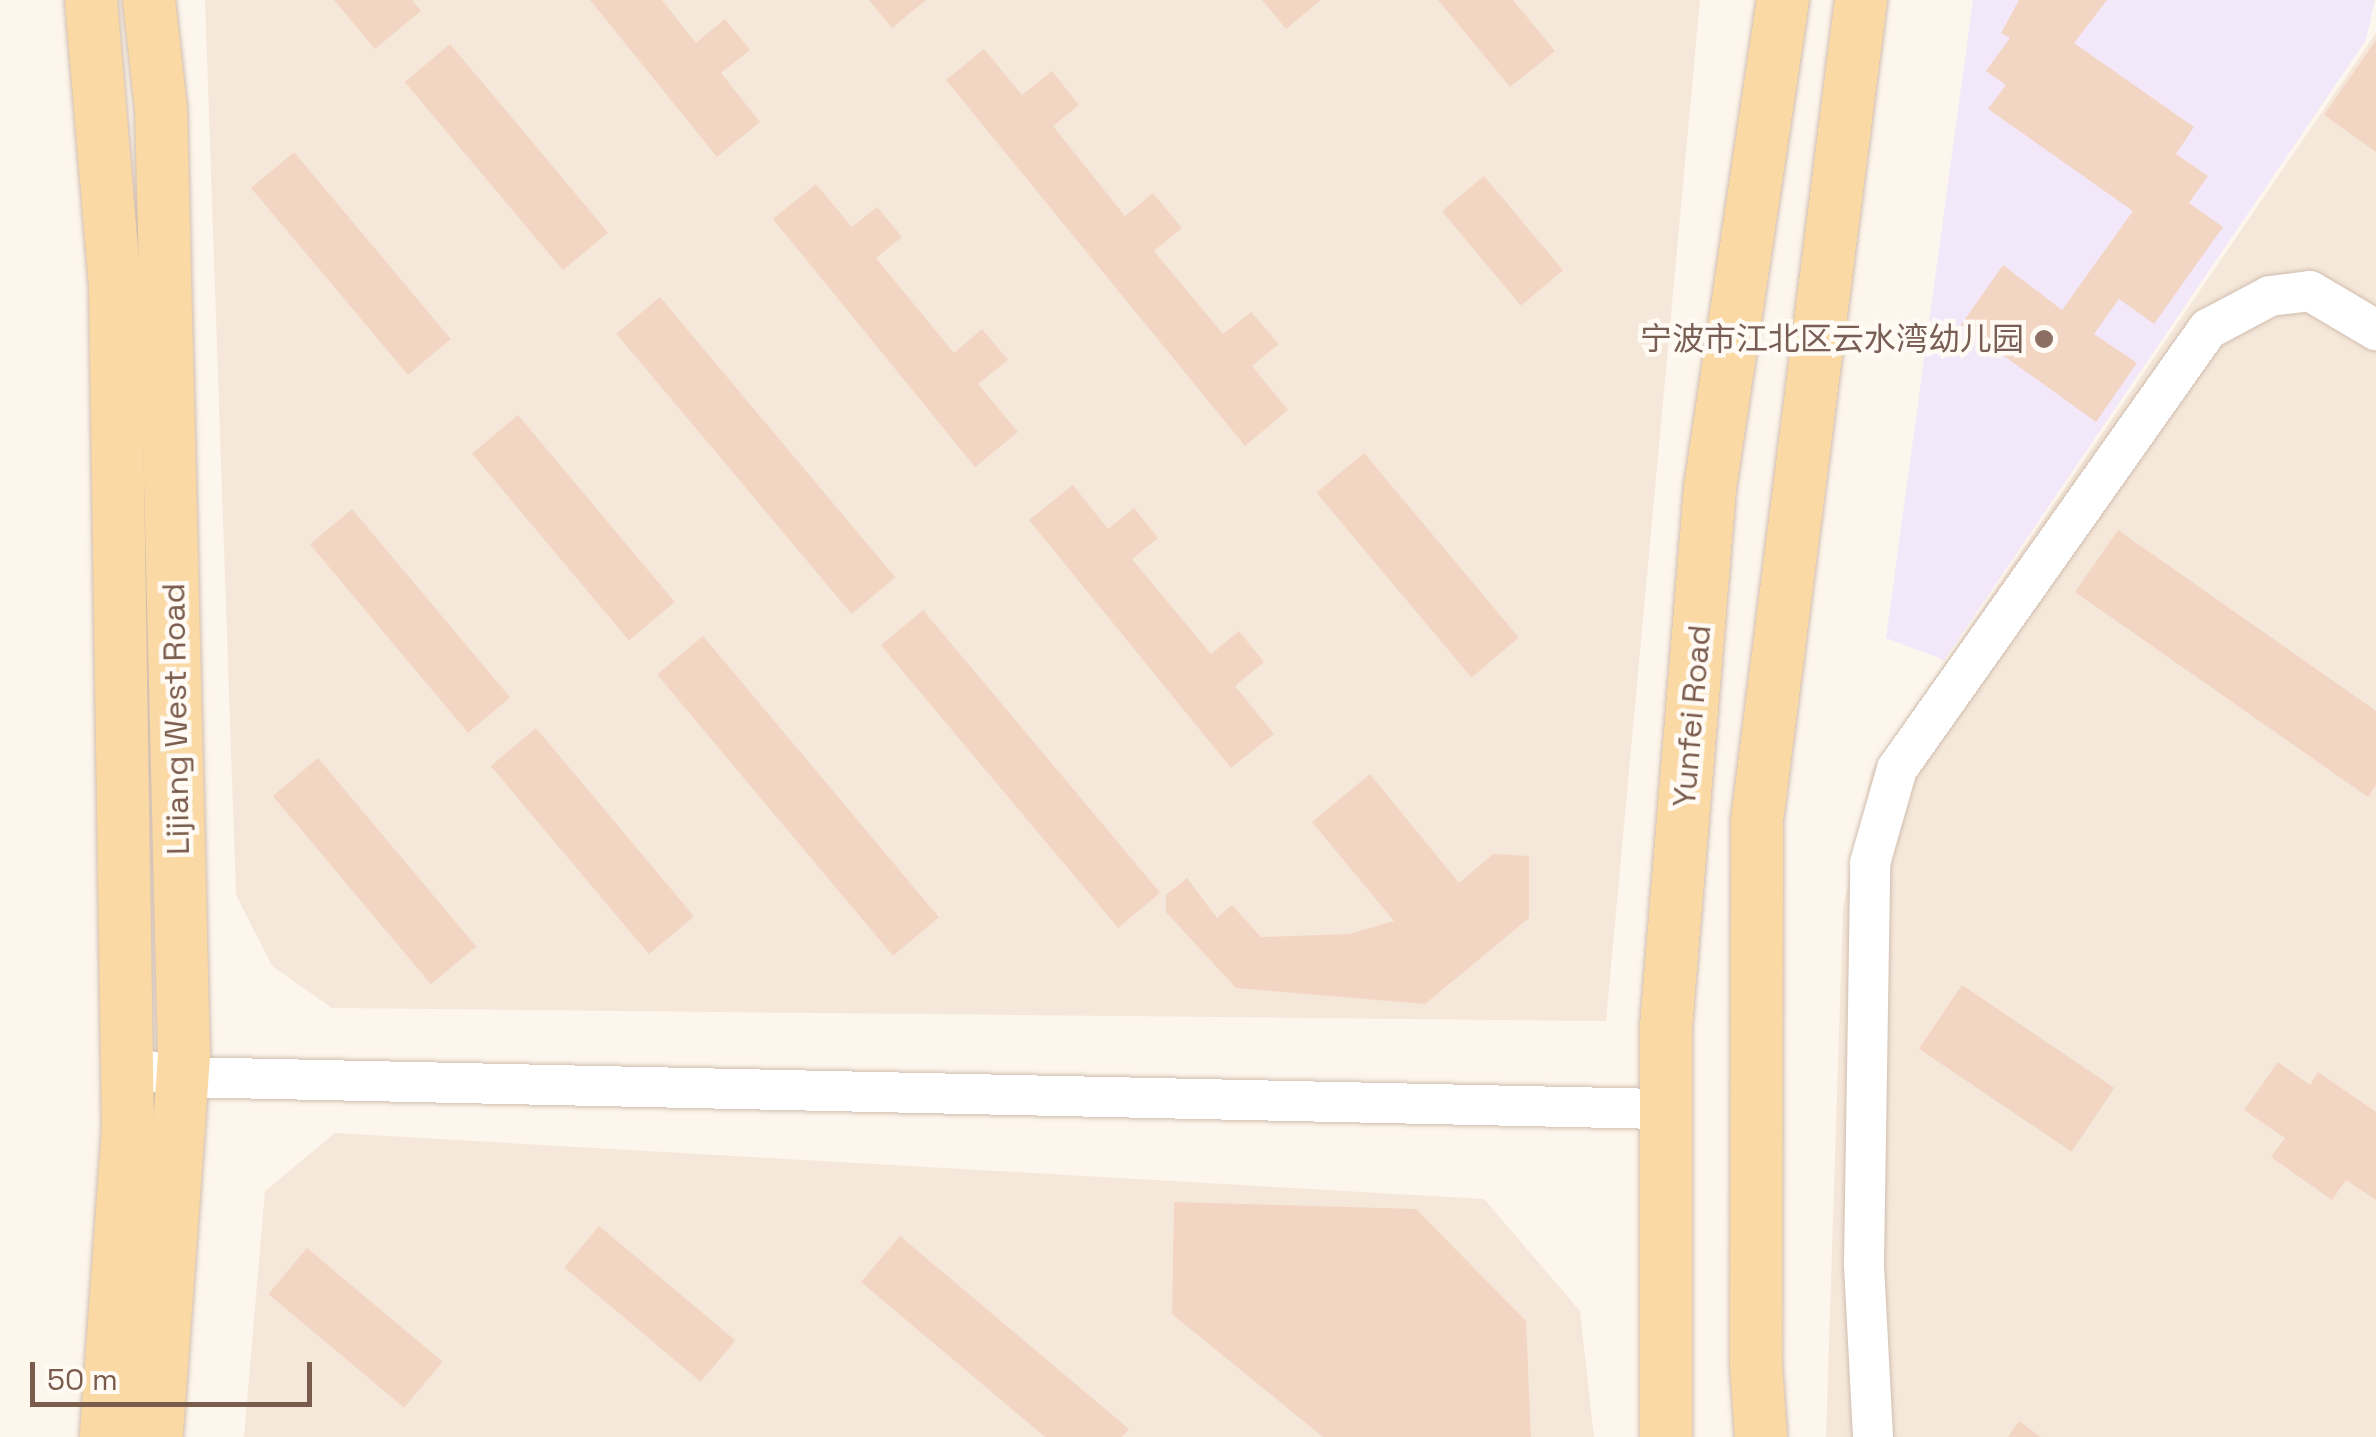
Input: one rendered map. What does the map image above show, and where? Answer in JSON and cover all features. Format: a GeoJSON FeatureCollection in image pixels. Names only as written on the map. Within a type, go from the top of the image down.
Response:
{"type":"FeatureCollection","features":[{"type":"Feature","properties":{"kind":"main road"},"geometry":{"type":"LineString","coordinates":[[91,0],[115,286],[128,1128],[106,1437]]}},
{"type":"Feature","properties":{"kind":"main road","name":"Lijiang West Road"},"geometry":{"type":"LineString","coordinates":[[149,0],[162,108],[182,1076],[157,1437]]}},
{"type":"Feature","properties":{"kind":"main road","name":"Yunfei Road"},"geometry":{"type":"LineString","coordinates":[[1666,1437],[1666,1028],[1710,488],[1783,0]]}},
{"type":"Feature","properties":{"kind":"main road"},"geometry":{"type":"LineString","coordinates":[[1761,1437],[1756,1363],[1757,821],[1861,0]]}},
{"type":"Feature","properties":{"kind":"street"},"geometry":{"type":"LineString","coordinates":[[1873,1437],[1864,1263],[1870,863],[1896,769],[2208,329],[2270,296],[2310,291],[2376,330]]}},
{"type":"Feature","properties":{"kind":"street"},"geometry":{"type":"LineString","coordinates":[[127,1067],[182,1076],[1666,1109]]}},
{"type":"Feature","properties":{"kind":"shaded area"},"geometry":{"type":"Polygon","coordinates":[[[205,0],[1700,0],[1606,1021],[332,1008],[272,966],[236,895],[205,0]]]}},
{"type":"Feature","properties":{"kind":"shaded area","name":"宁波市江北区云水湾幼儿园"},"geometry":{"type":"Polygon","coordinates":[[[1973,0],[2375,0],[2366,40],[1944,660],[1886,638],[1973,0]]]}},
{"type":"Feature","properties":{"kind":"shaded area"},"geometry":{"type":"Polygon","coordinates":[[[2376,33],[2376,1437],[1826,1437],[1843,908],[1872,770],[2376,33]]]}},
{"type":"Feature","properties":{"kind":"shaded area"},"geometry":{"type":"Polygon","coordinates":[[[335,1133],[1484,1199],[1580,1311],[1594,1437],[244,1437],[265,1191],[335,1133]]]}},
{"type":"Feature","properties":{"kind":"building"},"geometry":{"type":"Polygon","coordinates":[[[334,0],[412,0],[421,11],[375,49],[334,0]]]}},
{"type":"Feature","properties":{"kind":"building"},"geometry":{"type":"Polygon","coordinates":[[[590,0],[662,0],[696,43],[725,19],[750,50],[721,73],[760,122],[717,157],[590,0]]]}},
{"type":"Feature","properties":{"kind":"building"},"geometry":{"type":"Polygon","coordinates":[[[869,0],[926,0],[892,28],[869,0]]]}},
{"type":"Feature","properties":{"kind":"building"},"geometry":{"type":"Polygon","coordinates":[[[1262,0],[1321,0],[1286,29],[1262,0]]]}},
{"type":"Feature","properties":{"kind":"building"},"geometry":{"type":"Polygon","coordinates":[[[1438,0],[1513,0],[1555,51],[1510,87],[1438,0]]]}},
{"type":"Feature","properties":{"kind":"building"},"geometry":{"type":"Polygon","coordinates":[[[2019,0],[2107,0],[2074,43],[2194,127],[2176,154],[2208,176],[2189,203],[2223,227],[2154,324],[2119,299],[2094,334],[2137,363],[2096,422],[1961,325],[2003,265],[2062,310],[2133,211],[1988,109],[2006,85],[1986,71],[2010,38],[2001,33],[2019,0]]]}},
{"type":"Feature","properties":{"kind":"building"},"geometry":{"type":"Polygon","coordinates":[[[2376,40],[2376,152],[2324,115],[2376,40]]]}},
{"type":"Feature","properties":{"kind":"building"},"geometry":{"type":"Polygon","coordinates":[[[450,44],[608,232],[563,270],[405,82],[450,44]]]}},
{"type":"Feature","properties":{"kind":"building"},"geometry":{"type":"Polygon","coordinates":[[[984,49],[1022,95],[1052,71],[1079,105],[1053,126],[1125,216],[1153,193],[1182,228],[1154,251],[1223,334],[1251,312],[1279,344],[1252,366],[1288,410],[1245,446],[946,80],[984,49]]]}},
{"type":"Feature","properties":{"kind":"building"},"geometry":{"type":"Polygon","coordinates":[[[294,152],[451,339],[408,375],[251,188],[294,152]]]}},
{"type":"Feature","properties":{"kind":"building"},"geometry":{"type":"Polygon","coordinates":[[[1484,176],[1563,270],[1521,306],[1442,211],[1484,176]]]}},
{"type":"Feature","properties":{"kind":"building"},"geometry":{"type":"Polygon","coordinates":[[[816,184],[852,227],[877,207],[902,237],[876,258],[954,353],[982,329],[1008,360],[978,384],[1018,432],[975,467],[773,219],[816,184]]]}},
{"type":"Feature","properties":{"kind":"building"},"geometry":{"type":"Polygon","coordinates":[[[660,297],[895,577],[852,614],[616,334],[660,297]]]}},
{"type":"Feature","properties":{"kind":"building"},"geometry":{"type":"Polygon","coordinates":[[[518,415],[675,602],[629,640],[472,454],[518,415]]]}},
{"type":"Feature","properties":{"kind":"building"},"geometry":{"type":"Polygon","coordinates":[[[1364,453],[1519,638],[1471,677],[1317,493],[1364,453]]]}},
{"type":"Feature","properties":{"kind":"building"},"geometry":{"type":"Polygon","coordinates":[[[1073,485],[1108,529],[1134,508],[1158,538],[1132,559],[1211,654],[1239,631],[1264,662],[1235,686],[1274,734],[1231,768],[1029,520],[1073,485]]]}},
{"type":"Feature","properties":{"kind":"building"},"geometry":{"type":"Polygon","coordinates":[[[352,509],[510,697],[468,733],[310,544],[352,509]]]}},
{"type":"Feature","properties":{"kind":"building"},"geometry":{"type":"Polygon","coordinates":[[[2118,530],[2376,711],[2376,785],[2368,797],[2075,592],[2118,530]]]}},
{"type":"Feature","properties":{"kind":"building"},"geometry":{"type":"Polygon","coordinates":[[[923,610],[1160,893],[1118,928],[881,645],[923,610]]]}},
{"type":"Feature","properties":{"kind":"building"},"geometry":{"type":"Polygon","coordinates":[[[703,636],[939,917],[893,956],[657,675],[703,636]]]}},
{"type":"Feature","properties":{"kind":"building"},"geometry":{"type":"Polygon","coordinates":[[[536,728],[694,916],[649,954],[491,766],[536,728]]]}},
{"type":"Feature","properties":{"kind":"building"},"geometry":{"type":"Polygon","coordinates":[[[318,758],[476,946],[431,984],[273,796],[318,758]]]}},
{"type":"Feature","properties":{"kind":"building"},"geometry":{"type":"Polygon","coordinates":[[[1370,774],[1459,883],[1493,854],[1529,856],[1529,918],[1425,1004],[1236,988],[1166,912],[1166,895],[1187,878],[1217,918],[1232,905],[1261,937],[1349,934],[1394,921],[1312,822],[1370,774]]]}},
{"type":"Feature","properties":{"kind":"building"},"geometry":{"type":"Polygon","coordinates":[[[1962,985],[2115,1088],[2071,1152],[1919,1049],[1962,985]]]}},
{"type":"Feature","properties":{"kind":"building"},"geometry":{"type":"Polygon","coordinates":[[[2278,1062],[2310,1085],[2318,1072],[2376,1112],[2376,1200],[2346,1180],[2332,1200],[2271,1157],[2285,1138],[2244,1110],[2278,1062]]]}},
{"type":"Feature","properties":{"kind":"building"},"geometry":{"type":"Polygon","coordinates":[[[1174,1202],[1416,1209],[1526,1321],[1531,1437],[1323,1437],[1172,1314],[1174,1202]]]}},
{"type":"Feature","properties":{"kind":"building"},"geometry":{"type":"Polygon","coordinates":[[[599,1226],[735,1340],[701,1382],[564,1267],[599,1226]]]}},
{"type":"Feature","properties":{"kind":"building"},"geometry":{"type":"Polygon","coordinates":[[[900,1236],[1129,1429],[1122,1437],[1045,1437],[861,1282],[900,1236]]]}},
{"type":"Feature","properties":{"kind":"building"},"geometry":{"type":"Polygon","coordinates":[[[307,1248],[443,1362],[404,1408],[268,1294],[307,1248]]]}},
{"type":"Feature","properties":{"kind":"building"},"geometry":{"type":"Polygon","coordinates":[[[2019,1421],[2041,1437],[2008,1437],[2019,1421]]]}},
{"type":"Feature","properties":{"kind":"place","name":"宁波市江北区云水湾幼儿园"},"geometry":{"type":"Point","coordinates":[2044,339]}}]}
